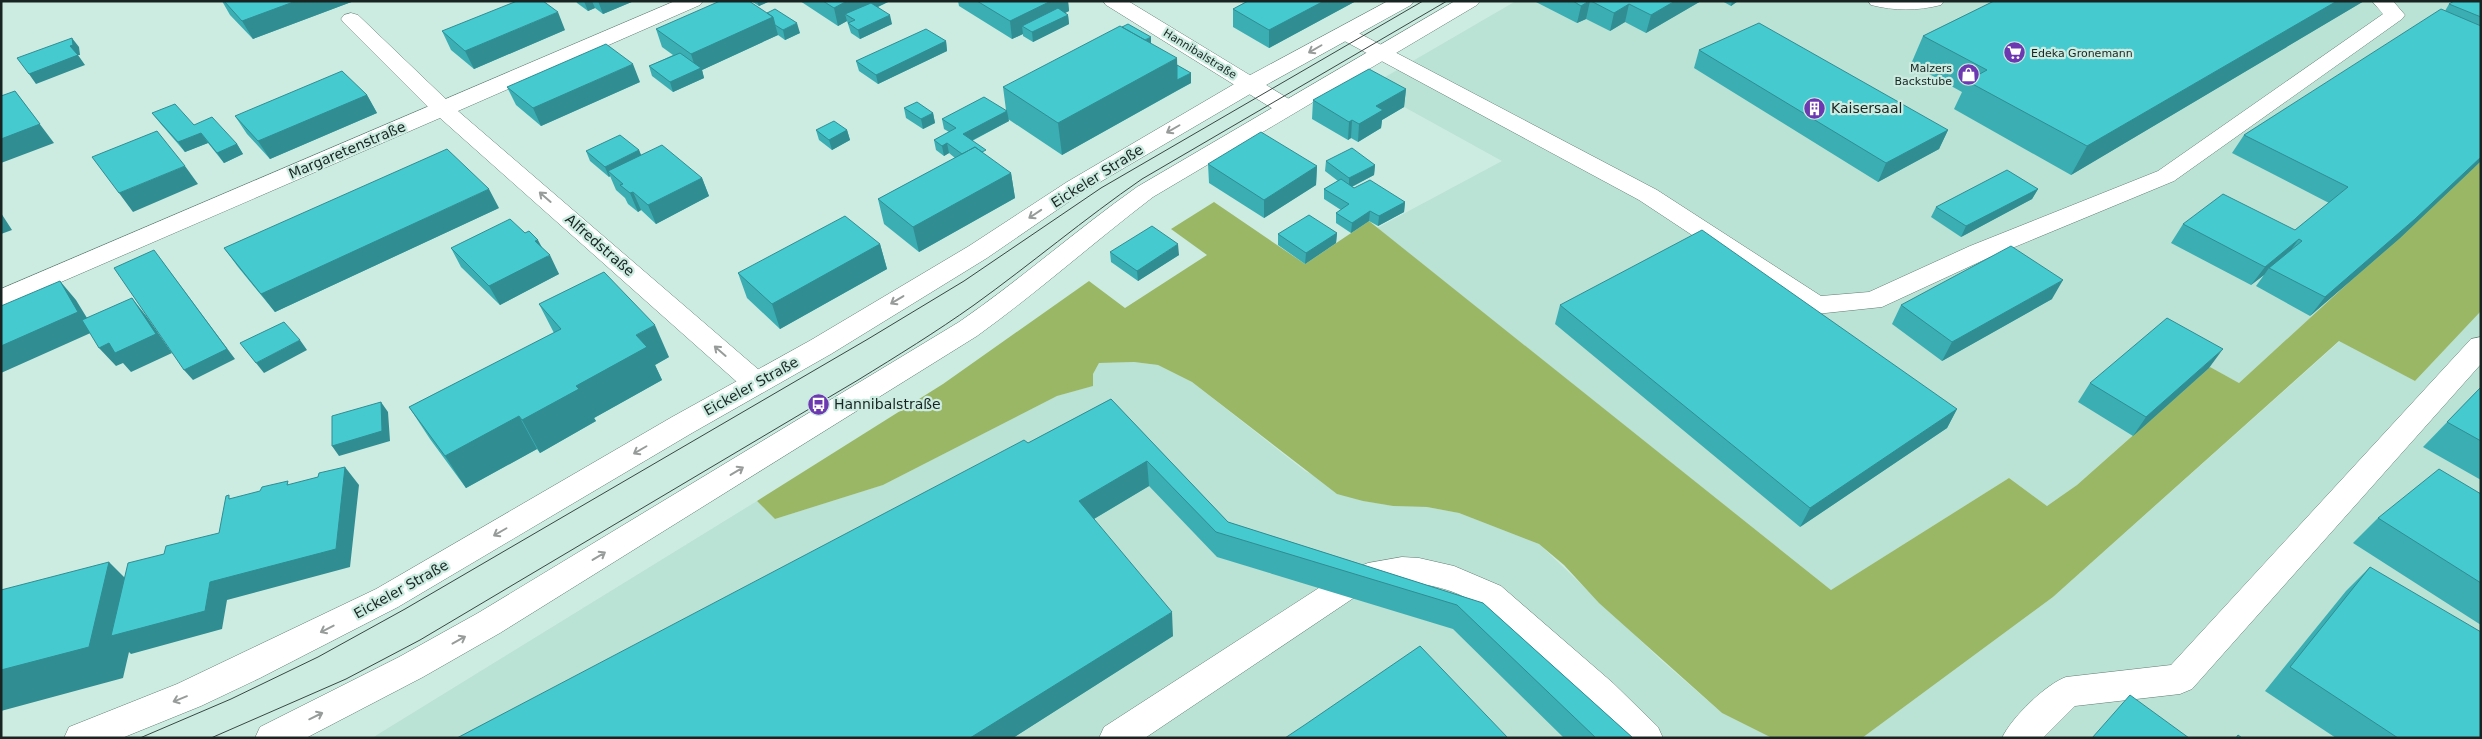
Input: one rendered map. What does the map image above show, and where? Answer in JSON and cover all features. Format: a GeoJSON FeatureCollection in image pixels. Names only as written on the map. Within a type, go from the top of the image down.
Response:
{"type":"FeatureCollection","features":[{"type":"Feature","properties":{"kind":"street","name":"Margaretenstraße"},"geometry":{"type":"LineString","coordinates":[[1,299],[692,1]]}},
{"type":"Feature","properties":{"kind":"street","name":"Hannibalstraße"},"geometry":{"type":"LineString","coordinates":[[1113,1],[1286,108]]}},
{"type":"Feature","properties":{"kind":"street","name":"Eickeler Straße"},"geometry":{"type":"LineString","coordinates":[[81,738],[189,695],[248,668],[387,598],[978,252],[1075,187],[1249,85],[1404,1]]}},
{"type":"Feature","properties":{"kind":"street"},"geometry":{"type":"LineString","coordinates":[[272,738],[411,667],[489,623],[968,329],[1002,306],[1096,228],[1145,192],[1470,1]]}},
{"type":"Feature","properties":{"kind":"street"},"geometry":{"type":"LineString","coordinates":[[1878,1],[1896,4],[1934,1]]}},
{"type":"Feature","properties":{"kind":"street"},"geometry":{"type":"LineString","coordinates":[[1344,33],[1648,195],[1816,306],[1872,302],[1979,252],[2166,176],[2395,15],[2382,1]]}},
{"type":"Feature","properties":{"kind":"street","name":"Alfredstraße"},"geometry":{"type":"LineString","coordinates":[[351,19],[443,109],[756,383]]}},
{"type":"Feature","properties":{"kind":"street"},"geometry":{"type":"LineString","coordinates":[[2019,738],[2066,692],[2180,679],[2481,346]]}},
{"type":"Feature","properties":{"kind":"street"},"geometry":{"type":"LineString","coordinates":[[1116,738],[1353,582],[1368,574],[1404,570],[1444,575],[1486,592],[1543,641],[1646,738]]}},
{"type":"Feature","properties":{"kind":"shaded area"},"geometry":{"type":"Polygon","coordinates":[[[1516,1],[2470,1],[2481,161],[2239,383],[2209,367],[2077,485],[2047,506],[2009,478],[1831,590],[1377,228],[1502,161],[1368,87],[1516,1]]]}},
{"type":"Feature","properties":{"kind":"shaded area"},"geometry":{"type":"Polygon","coordinates":[[[2481,311],[2481,738],[1862,738],[2053,597],[2340,341],[2415,381],[2481,311]]]}},
{"type":"Feature","properties":{"kind":"shaded area"},"geometry":{"type":"Polygon","coordinates":[[[1134,362],[1158,365],[1192,382],[1305,471],[1364,501],[1393,506],[1427,507],[1459,513],[1539,544],[1662,661],[1722,713],[1772,738],[372,738],[757,501],[775,519],[883,485],[1057,396],[1092,386],[1093,374],[1099,363],[1134,362]]]}},
{"type":"Feature","properties":{"kind":"green space"},"geometry":{"type":"Polygon","coordinates":[[[2481,161],[2481,311],[2415,381],[2339,341],[2053,597],[1862,738],[1772,738],[1722,713],[1599,603],[1564,565],[1539,544],[1459,513],[1427,507],[1393,506],[1337,494],[1192,382],[1158,365],[1134,362],[1099,363],[1093,374],[1093,386],[1057,396],[883,485],[775,519],[757,501],[943,384],[1089,281],[1125,308],[1207,255],[1171,229],[1214,202],[1305,264],[1369,221],[1831,590],[2009,478],[2047,506],[2077,485],[2210,367],[2239,383],[2481,161]]]}},
{"type":"Feature","properties":{"kind":"building"},"geometry":{"type":"Polygon","coordinates":[[[224,1],[296,1],[242,21],[224,1]]]}},
{"type":"Feature","properties":{"kind":"building"},"geometry":{"type":"Polygon","coordinates":[[[517,1],[543,1],[558,12],[465,51],[442,31],[517,1]]]}},
{"type":"Feature","properties":{"kind":"building"},"geometry":{"type":"Polygon","coordinates":[[[720,1],[749,1],[773,17],[691,54],[656,29],[720,1]]]}},
{"type":"Feature","properties":{"kind":"building"},"geometry":{"type":"Polygon","coordinates":[[[823,1],[847,1],[834,8],[823,1]]]}},
{"type":"Feature","properties":{"kind":"building"},"geometry":{"type":"Polygon","coordinates":[[[977,1],[1051,1],[1010,21],[977,1]]]}},
{"type":"Feature","properties":{"kind":"building"},"geometry":{"type":"Polygon","coordinates":[[[1248,1],[1324,1],[1269,30],[1233,9],[1248,1]]]}},
{"type":"Feature","properties":{"kind":"building"},"geometry":{"type":"Polygon","coordinates":[[[1573,1],[1589,1],[1581,6],[1573,1]]]}},
{"type":"Feature","properties":{"kind":"building"},"geometry":{"type":"Polygon","coordinates":[[[1591,1],[1675,1],[1651,15],[1629,4],[1614,13],[1591,1]]]}},
{"type":"Feature","properties":{"kind":"building"},"geometry":{"type":"Polygon","coordinates":[[[1994,1],[2337,1],[2087,146],[1967,81],[1987,70],[1923,36],[1994,1]]]}},
{"type":"Feature","properties":{"kind":"building"},"geometry":{"type":"Polygon","coordinates":[[[2454,1],[2481,1],[2481,17],[2449,4],[2454,1]]]}},
{"type":"Feature","properties":{"kind":"building"},"geometry":{"type":"Polygon","coordinates":[[[871,3],[890,15],[858,30],[848,23],[855,20],[845,14],[871,3]]]}},
{"type":"Feature","properties":{"kind":"building"},"geometry":{"type":"Polygon","coordinates":[[[1058,8],[1068,15],[1032,32],[1022,26],[1058,8]]]}},
{"type":"Feature","properties":{"kind":"building"},"geometry":{"type":"Polygon","coordinates":[[[775,9],[797,23],[783,30],[775,25],[773,17],[767,13],[775,9]]]}},
{"type":"Feature","properties":{"kind":"building"},"geometry":{"type":"Polygon","coordinates":[[[2441,9],[2481,26],[2481,157],[2415,219],[2325,297],[2269,268],[2302,241],[2299,239],[2265,267],[2183,224],[2223,194],[2295,230],[2348,187],[2244,135],[2441,9]]]}},
{"type":"Feature","properties":{"kind":"building","name":"Kaisersaal"},"geometry":{"type":"Polygon","coordinates":[[[1759,23],[1948,130],[1886,163],[1699,50],[1759,23]]]}},
{"type":"Feature","properties":{"kind":"building"},"geometry":{"type":"Polygon","coordinates":[[[1128,24],[1151,37],[1145,40],[1122,27],[1128,24]]]}},
{"type":"Feature","properties":{"kind":"building"},"geometry":{"type":"Polygon","coordinates":[[[1120,26],[1177,58],[1058,123],[1003,87],[1120,26]]]}},
{"type":"Feature","properties":{"kind":"building"},"geometry":{"type":"Polygon","coordinates":[[[926,29],[946,41],[876,75],[856,61],[926,29]]]}},
{"type":"Feature","properties":{"kind":"building"},"geometry":{"type":"Polygon","coordinates":[[[72,38],[73,45],[70,46],[78,55],[29,74],[17,58],[72,38]]]}},
{"type":"Feature","properties":{"kind":"building"},"geometry":{"type":"Polygon","coordinates":[[[606,44],[633,64],[533,108],[507,87],[606,44]]]}},
{"type":"Feature","properties":{"kind":"building"},"geometry":{"type":"Polygon","coordinates":[[[680,53],[701,68],[670,82],[649,66],[680,53]]]}},
{"type":"Feature","properties":{"kind":"building"},"geometry":{"type":"Polygon","coordinates":[[[1177,65],[1191,73],[1177,80],[1177,65]]]}},
{"type":"Feature","properties":{"kind":"building"},"geometry":{"type":"Polygon","coordinates":[[[1369,69],[1406,89],[1376,106],[1383,110],[1359,124],[1352,120],[1349,122],[1313,100],[1369,69]]]}},
{"type":"Feature","properties":{"kind":"building"},"geometry":{"type":"Polygon","coordinates":[[[342,71],[367,95],[258,141],[235,116],[342,71]]]}},
{"type":"Feature","properties":{"kind":"building"},"geometry":{"type":"Polygon","coordinates":[[[15,91],[40,124],[1,139],[1,96],[15,91]]]}},
{"type":"Feature","properties":{"kind":"building"},"geometry":{"type":"Polygon","coordinates":[[[984,97],[1007,111],[963,134],[986,150],[982,152],[975,147],[962,154],[947,143],[942,146],[934,140],[956,128],[942,119],[984,97]]]}},
{"type":"Feature","properties":{"kind":"building"},"geometry":{"type":"Polygon","coordinates":[[[917,102],[933,113],[921,119],[904,108],[917,102]]]}},
{"type":"Feature","properties":{"kind":"building"},"geometry":{"type":"Polygon","coordinates":[[[175,104],[194,125],[212,117],[237,144],[217,153],[201,133],[178,142],[152,113],[175,104]]]}},
{"type":"Feature","properties":{"kind":"building"},"geometry":{"type":"Polygon","coordinates":[[[834,121],[847,130],[829,140],[816,130],[834,121]]]}},
{"type":"Feature","properties":{"kind":"building"},"geometry":{"type":"Polygon","coordinates":[[[157,131],[185,166],[119,193],[92,157],[157,131]]]}},
{"type":"Feature","properties":{"kind":"building"},"geometry":{"type":"Polygon","coordinates":[[[1261,132],[1317,166],[1264,200],[1208,164],[1261,132]]]}},
{"type":"Feature","properties":{"kind":"building"},"geometry":{"type":"Polygon","coordinates":[[[620,135],[639,150],[605,167],[586,151],[620,135]]]}},
{"type":"Feature","properties":{"kind":"building"},"geometry":{"type":"Polygon","coordinates":[[[662,145],[702,178],[648,205],[633,192],[630,193],[620,185],[623,184],[608,171],[662,145]]]}},
{"type":"Feature","properties":{"kind":"building"},"geometry":{"type":"Polygon","coordinates":[[[975,147],[1011,173],[913,227],[878,199],[975,147]]]}},
{"type":"Feature","properties":{"kind":"building"},"geometry":{"type":"Polygon","coordinates":[[[1352,148],[1375,165],[1349,178],[1326,161],[1352,148]]]}},
{"type":"Feature","properties":{"kind":"building"},"geometry":{"type":"Polygon","coordinates":[[[447,149],[489,189],[261,294],[224,248],[447,149]]]}},
{"type":"Feature","properties":{"kind":"building"},"geometry":{"type":"Polygon","coordinates":[[[2007,170],[2038,189],[1966,226],[1936,207],[2007,170]]]}},
{"type":"Feature","properties":{"kind":"building"},"geometry":{"type":"Polygon","coordinates":[[[1341,179],[1354,188],[1370,180],[1405,202],[1379,216],[1370,211],[1352,223],[1336,213],[1349,204],[1324,189],[1341,179]]]}},
{"type":"Feature","properties":{"kind":"building"},"geometry":{"type":"Polygon","coordinates":[[[1309,215],[1337,233],[1306,253],[1278,234],[1309,215]]]}},
{"type":"Feature","properties":{"kind":"building"},"geometry":{"type":"Polygon","coordinates":[[[845,216],[880,244],[772,304],[738,273],[845,216]]]}},
{"type":"Feature","properties":{"kind":"building"},"geometry":{"type":"Polygon","coordinates":[[[510,219],[525,233],[529,231],[538,240],[535,241],[550,255],[489,286],[451,248],[510,219]]]}},
{"type":"Feature","properties":{"kind":"building"},"geometry":{"type":"Polygon","coordinates":[[[1152,226],[1178,244],[1137,271],[1110,252],[1152,226]]]}},
{"type":"Feature","properties":{"kind":"building"},"geometry":{"type":"Polygon","coordinates":[[[1702,230],[1957,409],[1810,508],[1560,305],[1702,230]]]}},
{"type":"Feature","properties":{"kind":"building"},"geometry":{"type":"Polygon","coordinates":[[[2011,246],[2063,280],[1952,342],[1901,305],[2011,246]]]}},
{"type":"Feature","properties":{"kind":"building"},"geometry":{"type":"Polygon","coordinates":[[[154,250],[227,349],[184,370],[114,268],[154,250]]]}},
{"type":"Feature","properties":{"kind":"building"},"geometry":{"type":"Polygon","coordinates":[[[604,272],[655,325],[636,335],[647,347],[576,386],[579,389],[522,420],[519,416],[445,456],[409,407],[561,329],[539,304],[604,272]]]}},
{"type":"Feature","properties":{"kind":"building"},"geometry":{"type":"Polygon","coordinates":[[[60,281],[78,312],[1,346],[1,306],[60,281]]]}},
{"type":"Feature","properties":{"kind":"building"},"geometry":{"type":"Polygon","coordinates":[[[132,298],[156,334],[115,353],[109,343],[99,348],[82,320],[132,298]]]}},
{"type":"Feature","properties":{"kind":"building"},"geometry":{"type":"Polygon","coordinates":[[[2167,318],[2223,349],[2146,417],[2090,383],[2167,318]]]}},
{"type":"Feature","properties":{"kind":"building"},"geometry":{"type":"Polygon","coordinates":[[[284,322],[300,340],[256,363],[240,343],[284,322]]]}},
{"type":"Feature","properties":{"kind":"building"},"geometry":{"type":"Polygon","coordinates":[[[2481,387],[2481,441],[2447,422],[2481,387]]]}},
{"type":"Feature","properties":{"kind":"building"},"geometry":{"type":"Polygon","coordinates":[[[1111,399],[1228,522],[1483,603],[1633,738],[1596,738],[1457,605],[1216,532],[1147,461],[1079,501],[1172,612],[970,738],[457,738],[1024,440],[1028,443],[1111,399]]]}},
{"type":"Feature","properties":{"kind":"building"},"geometry":{"type":"Polygon","coordinates":[[[381,402],[382,431],[332,446],[332,416],[381,402]]]}},
{"type":"Feature","properties":{"kind":"building"},"geometry":{"type":"Polygon","coordinates":[[[345,467],[336,549],[210,582],[205,611],[111,636],[128,563],[164,554],[166,546],[219,533],[226,496],[229,495],[229,499],[260,491],[262,487],[288,481],[287,485],[318,477],[319,473],[345,467]]]}},
{"type":"Feature","properties":{"kind":"building"},"geometry":{"type":"Polygon","coordinates":[[[2439,469],[2481,494],[2481,583],[2378,518],[2439,469]]]}},
{"type":"Feature","properties":{"kind":"building"},"geometry":{"type":"Polygon","coordinates":[[[109,562],[89,647],[1,670],[1,590],[109,562]]]}},
{"type":"Feature","properties":{"kind":"building"},"geometry":{"type":"Polygon","coordinates":[[[2370,567],[2481,632],[2481,738],[2398,738],[2290,667],[2370,567]]]}},
{"type":"Feature","properties":{"kind":"building"},"geometry":{"type":"Polygon","coordinates":[[[1420,646],[1508,738],[1285,738],[1306,724],[1420,646]]]}},
{"type":"Feature","properties":{"kind":"building"},"geometry":{"type":"Polygon","coordinates":[[[2130,695],[2189,738],[2092,738],[2130,695]]]}},
{"type":"Feature","properties":{"kind":"tram line"},"geometry":{"type":"LineString","coordinates":[[140,738],[231,699],[318,657],[405,609],[868,339],[964,281],[1101,188],[1423,1]]}},
{"type":"Feature","properties":{"kind":"tram line"},"geometry":{"type":"LineString","coordinates":[[211,738],[346,679],[420,640],[858,380],[974,305],[1142,179],[1447,1]]}},
{"type":"Feature","properties":{"kind":"place","name":"Edeka Gronemann"},"geometry":{"type":"Point","coordinates":[2015,53]}},
{"type":"Feature","properties":{"kind":"place","name":"Malzers Backstube"},"geometry":{"type":"Point","coordinates":[1968,74]}},
{"type":"Feature","properties":{"kind":"place","name":"Kaisersaal"},"geometry":{"type":"Point","coordinates":[1815,108]}},
{"type":"Feature","properties":{"kind":"place","name":"Hannibalstraße"},"geometry":{"type":"Point","coordinates":[818,404]}}]}
